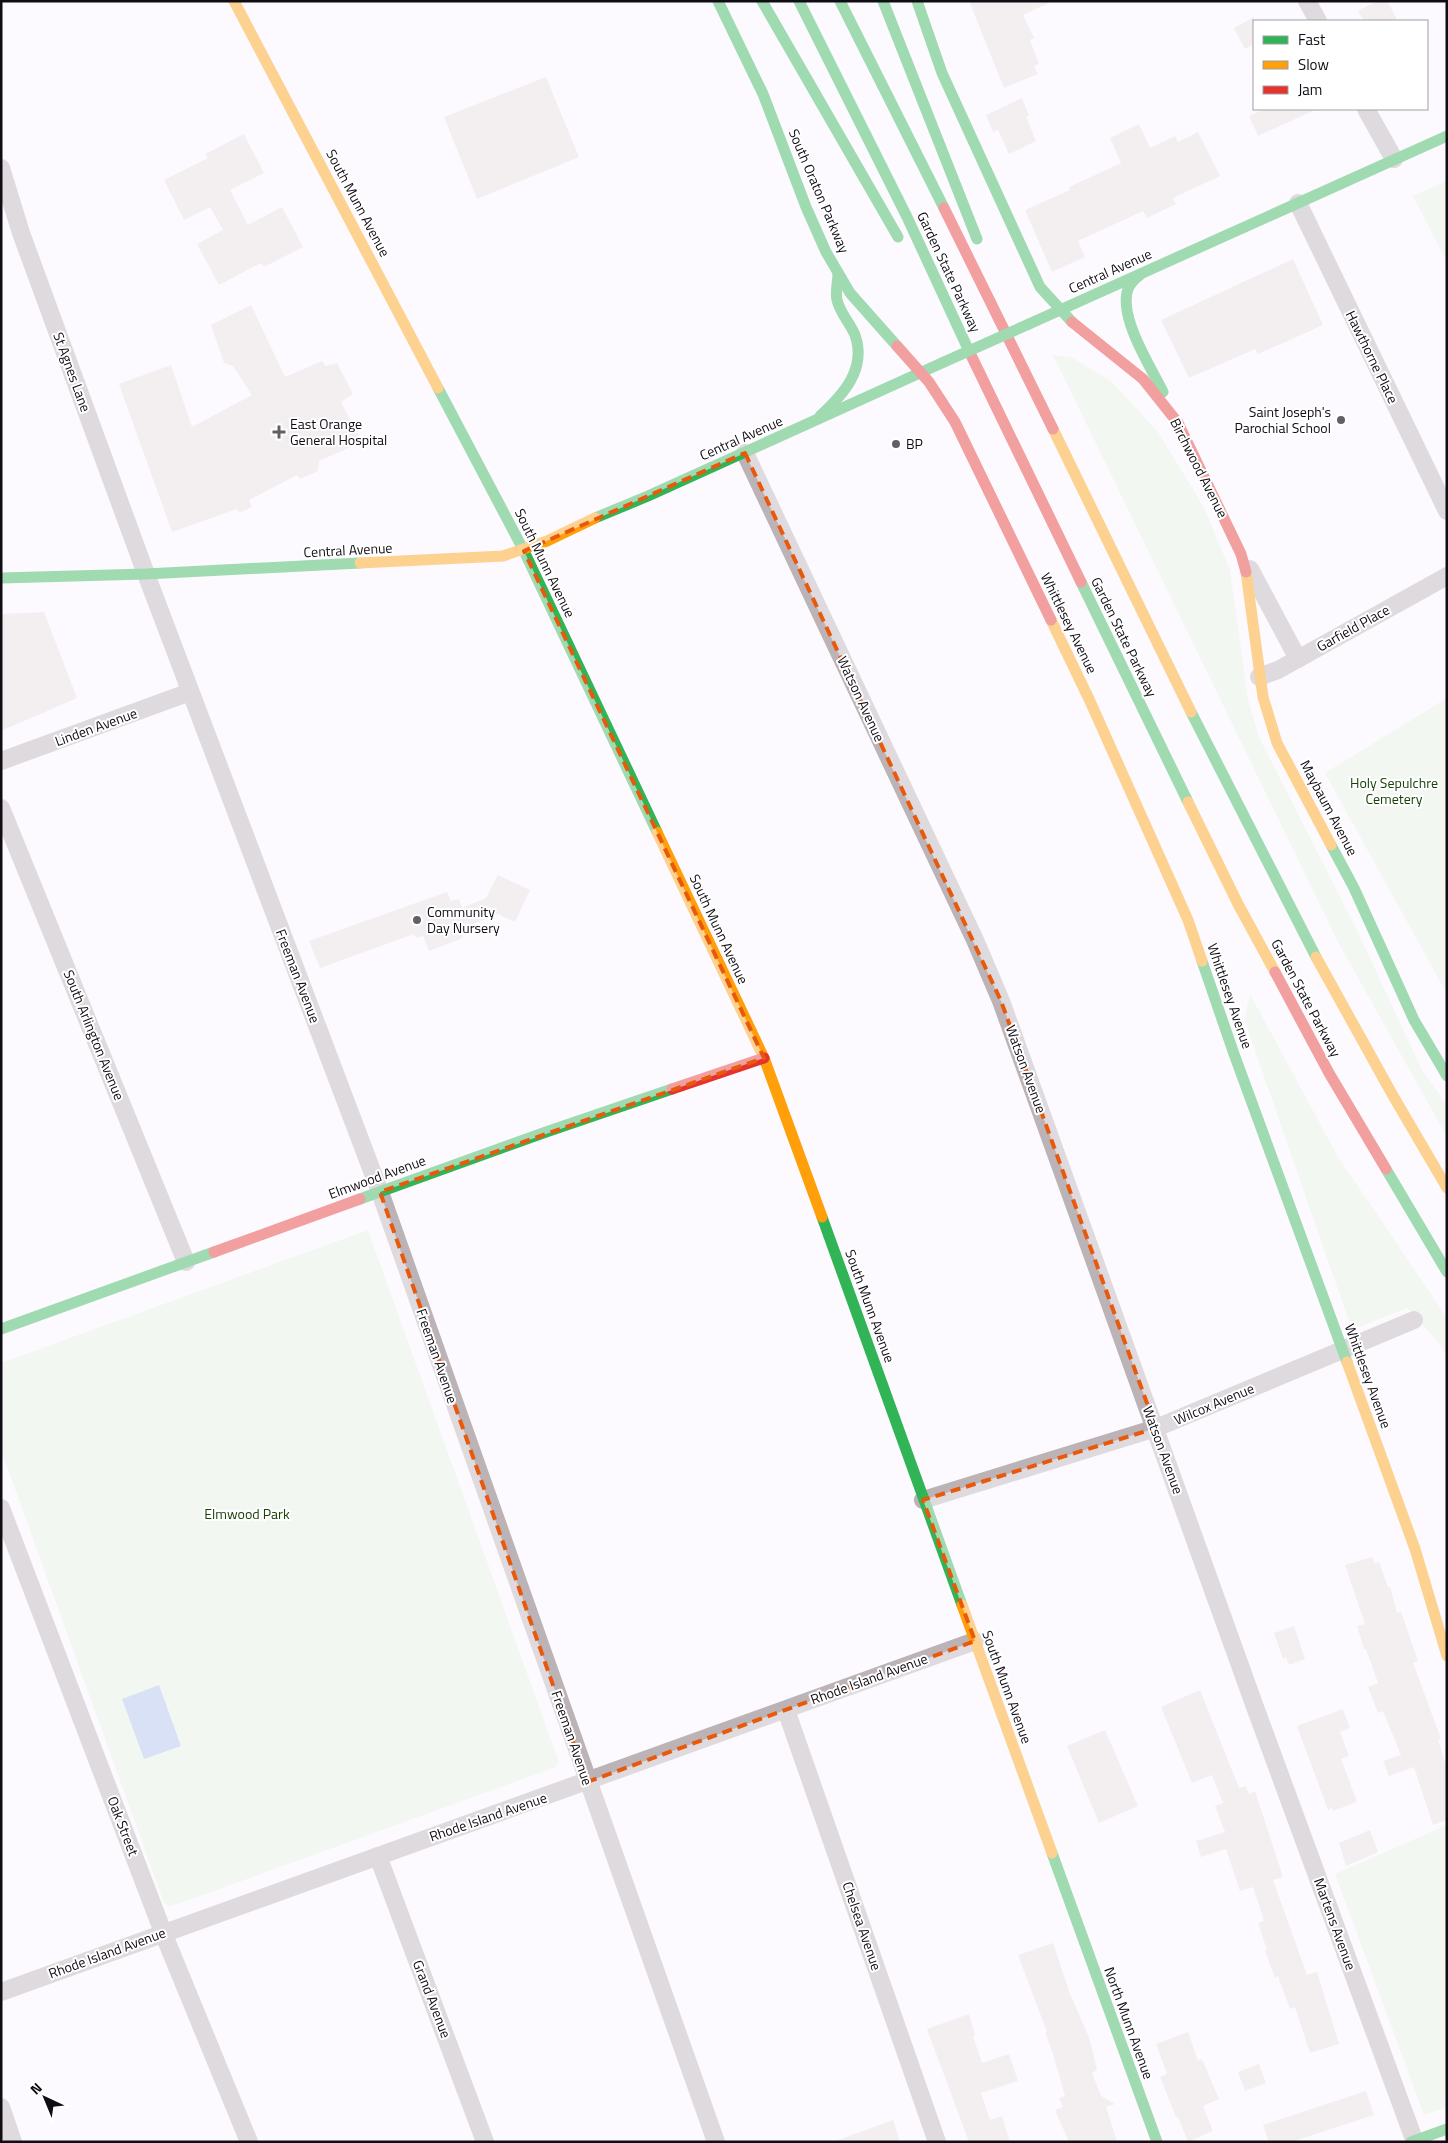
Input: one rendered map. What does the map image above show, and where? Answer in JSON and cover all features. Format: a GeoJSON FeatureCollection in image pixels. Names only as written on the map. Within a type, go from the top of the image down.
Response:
{"type":"FeatureCollection","features":[{"type":"Feature","properties":{"kind":"main road","name":"South Munn Avenue"},"geometry":{"type":"LineString","coordinates":[[234,1],[524,551],[764,1058],[1073,1914]]}},
{"type":"Feature","properties":{"kind":"main road","name":"South Oraton Parkway"},"geometry":{"type":"LineString","coordinates":[[718,1],[762,93],[815,228],[838,273],[865,310],[921,373]]}},
{"type":"Feature","properties":{"kind":"main road"},"geometry":{"type":"LineString","coordinates":[[762,1],[906,250]]}},
{"type":"Feature","properties":{"kind":"main road","name":"Garden State Parkway"},"geometry":{"type":"LineString","coordinates":[[799,1],[907,217],[990,396],[1243,913],[1329,1073],[1447,1272]]}},
{"type":"Feature","properties":{"kind":"main road","name":"Garden State Parkway"},"geometry":{"type":"LineString","coordinates":[[840,1],[1046,413],[1200,734],[1270,871],[1362,1043],[1447,1188]]}},
{"type":"Feature","properties":{"kind":"main road"},"geometry":{"type":"LineString","coordinates":[[883,1],[981,249]]}},
{"type":"Feature","properties":{"kind":"main road"},"geometry":{"type":"LineString","coordinates":[[917,1],[942,73],[1032,270],[1040,287],[1059,310]]}},
{"type":"Feature","properties":{"kind":"main road","name":"Central Avenue"},"geometry":{"type":"LineString","coordinates":[[1,578],[146,574],[478,558],[502,556],[524,551],[571,528],[745,453],[1447,136]]}},
{"type":"Feature","properties":{"kind":"main road"},"geometry":{"type":"LineString","coordinates":[[813,422],[847,388],[858,366],[859,352],[854,335],[837,301],[838,273]]}},
{"type":"Feature","properties":{"kind":"main road"},"geometry":{"type":"LineString","coordinates":[[1141,274],[1128,289],[1127,307],[1132,325],[1178,423]]}},
{"type":"Feature","properties":{"kind":"main road"},"geometry":{"type":"LineString","coordinates":[[926,284],[990,396]]}},
{"type":"Feature","properties":{"kind":"main road"},"geometry":{"type":"LineString","coordinates":[[995,285],[1046,413]]}},
{"type":"Feature","properties":{"kind":"main road","name":"Birchwood Avenue"},"geometry":{"type":"LineString","coordinates":[[1059,310],[1143,379],[1178,423],[1234,538]]}},
{"type":"Feature","properties":{"kind":"main road","name":"Whittlesey Avenue"},"geometry":{"type":"LineString","coordinates":[[921,373],[939,395],[959,430],[1089,699],[1180,903],[1417,1557],[1447,1656]]}},
{"type":"Feature","properties":{"kind":"main road","name":"Maybaum Avenue"},"geometry":{"type":"LineString","coordinates":[[1234,538],[1248,582],[1259,677],[1267,712],[1278,743],[1354,888],[1414,1020],[1447,1076]]}},
{"type":"Feature","properties":{"kind":"main road","name":"Elmwood Avenue"},"geometry":{"type":"LineString","coordinates":[[1,1329],[546,1132],[764,1058]]}},
{"type":"Feature","properties":{"kind":"main road","name":"North Munn Avenue"},"geometry":{"type":"LineString","coordinates":[[1073,1914],[1157,2142]]}},
{"type":"Feature","properties":{"kind":"main road"},"geometry":{"type":"LineString","coordinates":[[1413,2141],[1447,2129]]}},
{"type":"Feature","properties":{"kind":"street"},"geometry":{"type":"LineString","coordinates":[[1307,1],[1317,20]]}},
{"type":"Feature","properties":{"kind":"street"},"geometry":{"type":"LineString","coordinates":[[1367,110],[1394,159]]}},
{"type":"Feature","properties":{"kind":"street","name":"St Agnes Lane"},"geometry":{"type":"LineString","coordinates":[[1,168],[21,233],[146,574]]}},
{"type":"Feature","properties":{"kind":"street","name":"Hawthorne Place"},"geometry":{"type":"LineString","coordinates":[[1298,203],[1447,511]]}},
{"type":"Feature","properties":{"kind":"street","name":"Watson Avenue"},"geometry":{"type":"LineString","coordinates":[[745,453],[994,983],[1255,1707]]}},
{"type":"Feature","properties":{"kind":"street","name":"Birchwood Avenue"},"geometry":{"type":"LineString","coordinates":[[1234,538],[1298,659]]}},
{"type":"Feature","properties":{"kind":"street","name":"Freeman Avenue"},"geometry":{"type":"LineString","coordinates":[[146,574],[380,1192],[587,1782],[716,2142]]}},
{"type":"Feature","properties":{"kind":"street","name":"Garfield Place"},"geometry":{"type":"LineString","coordinates":[[1259,677],[1272,673],[1447,576]]}},
{"type":"Feature","properties":{"kind":"street","name":"Linden Avenue"},"geometry":{"type":"LineString","coordinates":[[1,762],[190,692]]}},
{"type":"Feature","properties":{"kind":"street","name":"South Arlington Avenue"},"geometry":{"type":"LineString","coordinates":[[1,808],[186,1262]]}},
{"type":"Feature","properties":{"kind":"street","name":"Wilcox Avenue"},"geometry":{"type":"LineString","coordinates":[[923,1500],[1156,1428],[1414,1320]]}},
{"type":"Feature","properties":{"kind":"street","name":"Oak Street"},"geometry":{"type":"LineString","coordinates":[[1,1508],[164,1932],[250,2142]]}},
{"type":"Feature","properties":{"kind":"street","name":"Rhode Island Avenue"},"geometry":{"type":"LineString","coordinates":[[1,1992],[975,1641]]}},
{"type":"Feature","properties":{"kind":"street","name":"Martens Avenue"},"geometry":{"type":"LineString","coordinates":[[1255,1707],[1413,2141]]}},
{"type":"Feature","properties":{"kind":"street","name":"Chelsea Avenue"},"geometry":{"type":"LineString","coordinates":[[786,1710],[937,2142]]}},
{"type":"Feature","properties":{"kind":"street","name":"Grand Avenue"},"geometry":{"type":"LineString","coordinates":[[378,1856],[486,2142]]}},
{"type":"Feature","properties":{"kind":"street"},"geometry":{"type":"LineString","coordinates":[[1,2107],[13,2142]]}},
{"type":"Feature","properties":{"kind":"highlighted area"},"geometry":{"type":"Polygon","coordinates":[[[745,453],[1001,1001],[1156,1428],[923,1500],[975,1641],[587,1782],[380,1192],[764,1058],[524,551],[745,453]]]}},
{"type":"Feature","properties":{"kind":"green space"},"geometry":{"type":"Polygon","coordinates":[[[1447,181],[1447,262],[1413,196],[1447,181]]]}},
{"type":"Feature","properties":{"kind":"green space"},"geometry":{"type":"Polygon","coordinates":[[[1053,355],[1071,357],[1111,381],[1158,432],[1204,507],[1230,570],[1248,699],[1259,737],[1357,930],[1422,1070],[1447,1105],[1447,1137],[1338,942],[1053,355]]]}},
{"type":"Feature","properties":{"kind":"green space","name":"Holy Sepulchre Cemetery"},"geometry":{"type":"Polygon","coordinates":[[[1447,698],[1447,994],[1325,773],[1447,698]]]}},
{"type":"Feature","properties":{"kind":"green space"},"geometry":{"type":"Polygon","coordinates":[[[1250,994],[1337,1155],[1447,1318],[1447,1358],[1440,1344],[1407,1308],[1352,1330],[1244,1019],[1250,994]]]}},
{"type":"Feature","properties":{"kind":"green space","name":"Elmwood Park"},"geometry":{"type":"Polygon","coordinates":[[[368,1230],[559,1762],[556,1767],[170,1907],[164,1903],[1,1450],[1,1363],[368,1230]]]}},
{"type":"Feature","properties":{"kind":"green space"},"geometry":{"type":"Polygon","coordinates":[[[1447,1825],[1447,2107],[1424,2115],[1335,1874],[1447,1825]]]}},
{"type":"Feature","properties":{"kind":"water"},"geometry":{"type":"Polygon","coordinates":[[[159,1685],[181,1746],[144,1759],[122,1699],[159,1685]]]}},
{"type":"Feature","properties":{"kind":"building"},"geometry":{"type":"Polygon","coordinates":[[[969,1],[1053,1],[1023,15],[1034,38],[1030,40],[1039,64],[1034,66],[1038,74],[1004,88],[969,1]]]}},
{"type":"Feature","properties":{"kind":"building"},"geometry":{"type":"Polygon","coordinates":[[[1377,1],[1387,1],[1397,20],[1363,20],[1358,11],[1377,1]]]}},
{"type":"Feature","properties":{"kind":"building"},"geometry":{"type":"Polygon","coordinates":[[[1254,17],[1253,45],[1245,49],[1234,28],[1254,17]]]}},
{"type":"Feature","properties":{"kind":"building"},"geometry":{"type":"Polygon","coordinates":[[[546,77],[579,157],[477,199],[444,117],[546,77]]]}},
{"type":"Feature","properties":{"kind":"building"},"geometry":{"type":"Polygon","coordinates":[[[1022,98],[1029,116],[1026,117],[1036,141],[1009,154],[998,130],[993,132],[986,115],[1022,98]]]}},
{"type":"Feature","properties":{"kind":"building"},"geometry":{"type":"Polygon","coordinates":[[[1263,110],[1315,110],[1258,136],[1249,116],[1263,110]]]}},
{"type":"Feature","properties":{"kind":"building"},"geometry":{"type":"Polygon","coordinates":[[[1139,124],[1150,148],[1175,136],[1178,142],[1198,132],[1220,176],[1173,198],[1176,204],[1147,218],[1143,211],[1078,241],[1085,257],[1052,272],[1025,210],[1070,190],[1069,187],[1121,163],[1110,138],[1139,124]]]}},
{"type":"Feature","properties":{"kind":"building"},"geometry":{"type":"Polygon","coordinates":[[[244,134],[264,173],[230,190],[248,225],[282,207],[303,247],[264,267],[261,263],[219,285],[197,244],[223,230],[210,207],[184,220],[164,180],[208,158],[205,154],[244,134]]]}},
{"type":"Feature","properties":{"kind":"building"},"geometry":{"type":"Polygon","coordinates":[[[1293,259],[1323,325],[1258,354],[1255,349],[1189,378],[1161,320],[1293,259]]]}},
{"type":"Feature","properties":{"kind":"building"},"geometry":{"type":"Polygon","coordinates":[[[251,305],[285,377],[322,361],[326,366],[337,363],[353,394],[341,402],[362,442],[319,461],[318,471],[300,479],[297,475],[249,500],[252,507],[239,513],[237,509],[172,532],[119,384],[171,365],[192,427],[252,395],[233,366],[224,363],[211,325],[251,305]]]}},
{"type":"Feature","properties":{"kind":"building"},"geometry":{"type":"Polygon","coordinates":[[[44,612],[77,698],[1,731],[1,614],[44,612]]]}},
{"type":"Feature","properties":{"kind":"building","name":"Community Day Nursery"},"geometry":{"type":"Polygon","coordinates":[[[498,875],[530,890],[515,922],[498,914],[461,929],[463,938],[429,951],[423,936],[416,938],[414,934],[320,968],[309,941],[447,892],[451,901],[459,899],[462,908],[486,898],[498,875]]]}},
{"type":"Feature","properties":{"kind":"building"},"geometry":{"type":"Polygon","coordinates":[[[1372,1557],[1375,1564],[1379,1562],[1388,1587],[1390,1587],[1397,1613],[1401,1612],[1418,1661],[1413,1663],[1441,1739],[1438,1740],[1447,1768],[1447,1820],[1433,1825],[1414,1767],[1389,1776],[1383,1761],[1401,1755],[1383,1711],[1378,1713],[1368,1687],[1378,1683],[1357,1626],[1365,1624],[1345,1565],[1372,1557]]]}},
{"type":"Feature","properties":{"kind":"building"},"geometry":{"type":"Polygon","coordinates":[[[1294,1626],[1305,1659],[1289,1665],[1286,1657],[1283,1659],[1274,1633],[1294,1626]]]}},
{"type":"Feature","properties":{"kind":"building"},"geometry":{"type":"Polygon","coordinates":[[[1200,1690],[1239,1788],[1246,1786],[1249,1794],[1255,1791],[1283,1877],[1273,1880],[1307,1975],[1317,1972],[1339,2044],[1310,2053],[1295,2007],[1290,2009],[1278,1976],[1275,1978],[1265,1951],[1267,1950],[1258,1923],[1264,1921],[1253,1887],[1240,1891],[1226,1849],[1201,1857],[1196,1841],[1225,1832],[1215,1806],[1223,1803],[1212,1775],[1192,1783],[1161,1707],[1200,1690]]]}},
{"type":"Feature","properties":{"kind":"building"},"geometry":{"type":"Polygon","coordinates":[[[1343,1709],[1350,1728],[1340,1732],[1349,1756],[1341,1759],[1357,1802],[1333,1811],[1332,1808],[1328,1810],[1297,1726],[1343,1709]]]}},
{"type":"Feature","properties":{"kind":"building"},"geometry":{"type":"Polygon","coordinates":[[[1105,1730],[1138,1806],[1099,1823],[1067,1746],[1105,1730]]]}},
{"type":"Feature","properties":{"kind":"building"},"geometry":{"type":"Polygon","coordinates":[[[1370,1830],[1378,1852],[1346,1866],[1339,1843],[1370,1830]]]}},
{"type":"Feature","properties":{"kind":"building"},"geometry":{"type":"Polygon","coordinates":[[[1053,1943],[1070,1994],[1090,2040],[1097,2070],[1092,2073],[1101,2096],[1115,2104],[1106,2107],[1117,2142],[1069,2142],[1055,2110],[1063,2107],[1059,2098],[1065,2096],[1045,2032],[1047,2032],[1018,1955],[1053,1943]]]}},
{"type":"Feature","properties":{"kind":"building"},"geometry":{"type":"Polygon","coordinates":[[[969,2014],[975,2035],[973,2036],[982,2063],[1009,2054],[1018,2081],[981,2093],[990,2120],[1002,2116],[1010,2142],[969,2142],[927,2029],[969,2014]]]}},
{"type":"Feature","properties":{"kind":"building"},"geometry":{"type":"Polygon","coordinates":[[[1188,2032],[1198,2061],[1202,2059],[1219,2099],[1203,2106],[1213,2131],[1188,2142],[1160,2077],[1167,2074],[1156,2044],[1188,2032]]]}},
{"type":"Feature","properties":{"kind":"building"},"geometry":{"type":"Polygon","coordinates":[[[1259,2064],[1266,2083],[1245,2091],[1238,2072],[1259,2064]]]}},
{"type":"Feature","properties":{"kind":"building"},"geometry":{"type":"Polygon","coordinates":[[[1366,2091],[1374,2115],[1291,2142],[1269,2142],[1263,2125],[1366,2091]]]}},
{"type":"Feature","properties":{"kind":"building"},"geometry":{"type":"Polygon","coordinates":[[[893,2120],[900,2142],[838,2142],[838,2140],[893,2120]]]}},
{"type":"Feature","properties":{"kind":"traffic: fast"},"geometry":{"type":"LineString","coordinates":[[718,1],[763,94],[806,207],[826,252],[850,293],[897,346]]}},
{"type":"Feature","properties":{"kind":"traffic: fast"},"geometry":{"type":"LineString","coordinates":[[762,1],[898,237]]}},
{"type":"Feature","properties":{"kind":"traffic: fast"},"geometry":{"type":"LineString","coordinates":[[799,1],[907,217],[969,351]]}},
{"type":"Feature","properties":{"kind":"traffic: fast"},"geometry":{"type":"LineString","coordinates":[[840,1],[944,208]]}},
{"type":"Feature","properties":{"kind":"traffic: fast"},"geometry":{"type":"LineString","coordinates":[[883,1],[977,239]]}},
{"type":"Feature","properties":{"kind":"traffic: fast"},"geometry":{"type":"LineString","coordinates":[[917,1],[942,73],[1040,287],[1072,322]]}},
{"type":"Feature","properties":{"kind":"traffic: fast"},"geometry":{"type":"LineString","coordinates":[[1029,324],[1447,136]]}},
{"type":"Feature","properties":{"kind":"traffic: fast"},"geometry":{"type":"LineString","coordinates":[[820,416],[837,399],[851,380],[858,359],[855,335],[837,300],[838,273]]}},
{"type":"Feature","properties":{"kind":"traffic: fast"},"geometry":{"type":"LineString","coordinates":[[1141,274],[1128,289],[1126,300],[1128,313],[1137,342],[1163,392]]}},
{"type":"Feature","properties":{"kind":"traffic: fast"},"geometry":{"type":"LineString","coordinates":[[944,362],[1029,324]]}},
{"type":"Feature","properties":{"kind":"traffic: fast"},"geometry":{"type":"LineString","coordinates":[[595,518],[648,496],[944,362]]}},
{"type":"Feature","properties":{"kind":"traffic: fast"},"geometry":{"type":"LineString","coordinates":[[438,388],[524,551],[657,832]]}},
{"type":"Feature","properties":{"kind":"traffic: fast"},"geometry":{"type":"LineString","coordinates":[[1,578],[146,574],[360,563]]}},
{"type":"Feature","properties":{"kind":"traffic: fast"},"geometry":{"type":"LineString","coordinates":[[1081,582],[1188,802]]}},
{"type":"Feature","properties":{"kind":"traffic: fast"},"geometry":{"type":"LineString","coordinates":[[1191,712],[1316,957]]}},
{"type":"Feature","properties":{"kind":"traffic: fast"},"geometry":{"type":"LineString","coordinates":[[1331,845],[1354,888],[1414,1020],[1447,1076]]}},
{"type":"Feature","properties":{"kind":"traffic: fast"},"geometry":{"type":"LineString","coordinates":[[1202,961],[1234,1054],[1347,1362]]}},
{"type":"Feature","properties":{"kind":"traffic: fast"},"geometry":{"type":"LineString","coordinates":[[360,1199],[672,1089]]}},
{"type":"Feature","properties":{"kind":"traffic: fast"},"geometry":{"type":"LineString","coordinates":[[1386,1169],[1447,1272]]}},
{"type":"Feature","properties":{"kind":"traffic: fast"},"geometry":{"type":"LineString","coordinates":[[822,1217],[962,1605]]}},
{"type":"Feature","properties":{"kind":"traffic: fast"},"geometry":{"type":"LineString","coordinates":[[1,1329],[214,1252]]}},
{"type":"Feature","properties":{"kind":"traffic: fast"},"geometry":{"type":"LineString","coordinates":[[1052,1853],[1157,2142]]}},
{"type":"Feature","properties":{"kind":"traffic: fast"},"geometry":{"type":"LineString","coordinates":[[1411,2142],[1447,2129]]}},
{"type":"Feature","properties":{"kind":"traffic: slow"},"geometry":{"type":"LineString","coordinates":[[234,1],[438,388]]}},
{"type":"Feature","properties":{"kind":"traffic: slow"},"geometry":{"type":"LineString","coordinates":[[1053,429],[1191,712]]}},
{"type":"Feature","properties":{"kind":"traffic: slow"},"geometry":{"type":"LineString","coordinates":[[360,563],[503,556],[547,541],[595,518]]}},
{"type":"Feature","properties":{"kind":"traffic: slow"},"geometry":{"type":"LineString","coordinates":[[1246,572],[1263,697],[1277,743],[1331,845]]}},
{"type":"Feature","properties":{"kind":"traffic: slow"},"geometry":{"type":"LineString","coordinates":[[1051,620],[1089,699],[1188,920],[1202,961]]}},
{"type":"Feature","properties":{"kind":"traffic: slow"},"geometry":{"type":"LineString","coordinates":[[1188,802],[1238,904],[1275,972]]}},
{"type":"Feature","properties":{"kind":"traffic: slow"},"geometry":{"type":"LineString","coordinates":[[657,832],[764,1058],[822,1217]]}},
{"type":"Feature","properties":{"kind":"traffic: slow"},"geometry":{"type":"LineString","coordinates":[[1316,957],[1447,1188]]}},
{"type":"Feature","properties":{"kind":"traffic: slow"},"geometry":{"type":"LineString","coordinates":[[1347,1362],[1415,1549],[1447,1656]]}},
{"type":"Feature","properties":{"kind":"traffic: slow"},"geometry":{"type":"LineString","coordinates":[[962,1605],[1052,1853]]}},
{"type":"Feature","properties":{"kind":"traffic: jam"},"geometry":{"type":"LineString","coordinates":[[944,208],[1053,429]]}},
{"type":"Feature","properties":{"kind":"traffic: jam"},"geometry":{"type":"LineString","coordinates":[[1072,322],[1143,379],[1178,423],[1241,554],[1246,572]]}},
{"type":"Feature","properties":{"kind":"traffic: jam"},"geometry":{"type":"LineString","coordinates":[[897,346],[929,382],[955,422],[1051,620]]}},
{"type":"Feature","properties":{"kind":"traffic: jam"},"geometry":{"type":"LineString","coordinates":[[969,351],[1081,582]]}},
{"type":"Feature","properties":{"kind":"traffic: jam"},"geometry":{"type":"LineString","coordinates":[[1275,972],[1329,1073],[1386,1169]]}},
{"type":"Feature","properties":{"kind":"traffic: jam"},"geometry":{"type":"LineString","coordinates":[[672,1089],[764,1058]]}},
{"type":"Feature","properties":{"kind":"traffic: jam"},"geometry":{"type":"LineString","coordinates":[[214,1252],[360,1199]]}},
{"type":"Feature","properties":{"kind":"place","name":"Saint Joseph's Parochial School"},"geometry":{"type":"Point","coordinates":[1341,420]}},
{"type":"Feature","properties":{"kind":"place","name":"East Orange General Hospital"},"geometry":{"type":"Point","coordinates":[279,432]}},
{"type":"Feature","properties":{"kind":"place","name":"BP"},"geometry":{"type":"Point","coordinates":[896,444]}},
{"type":"Feature","properties":{"kind":"place","name":"Community Day Nursery"},"geometry":{"type":"Point","coordinates":[417,920]}}]}
